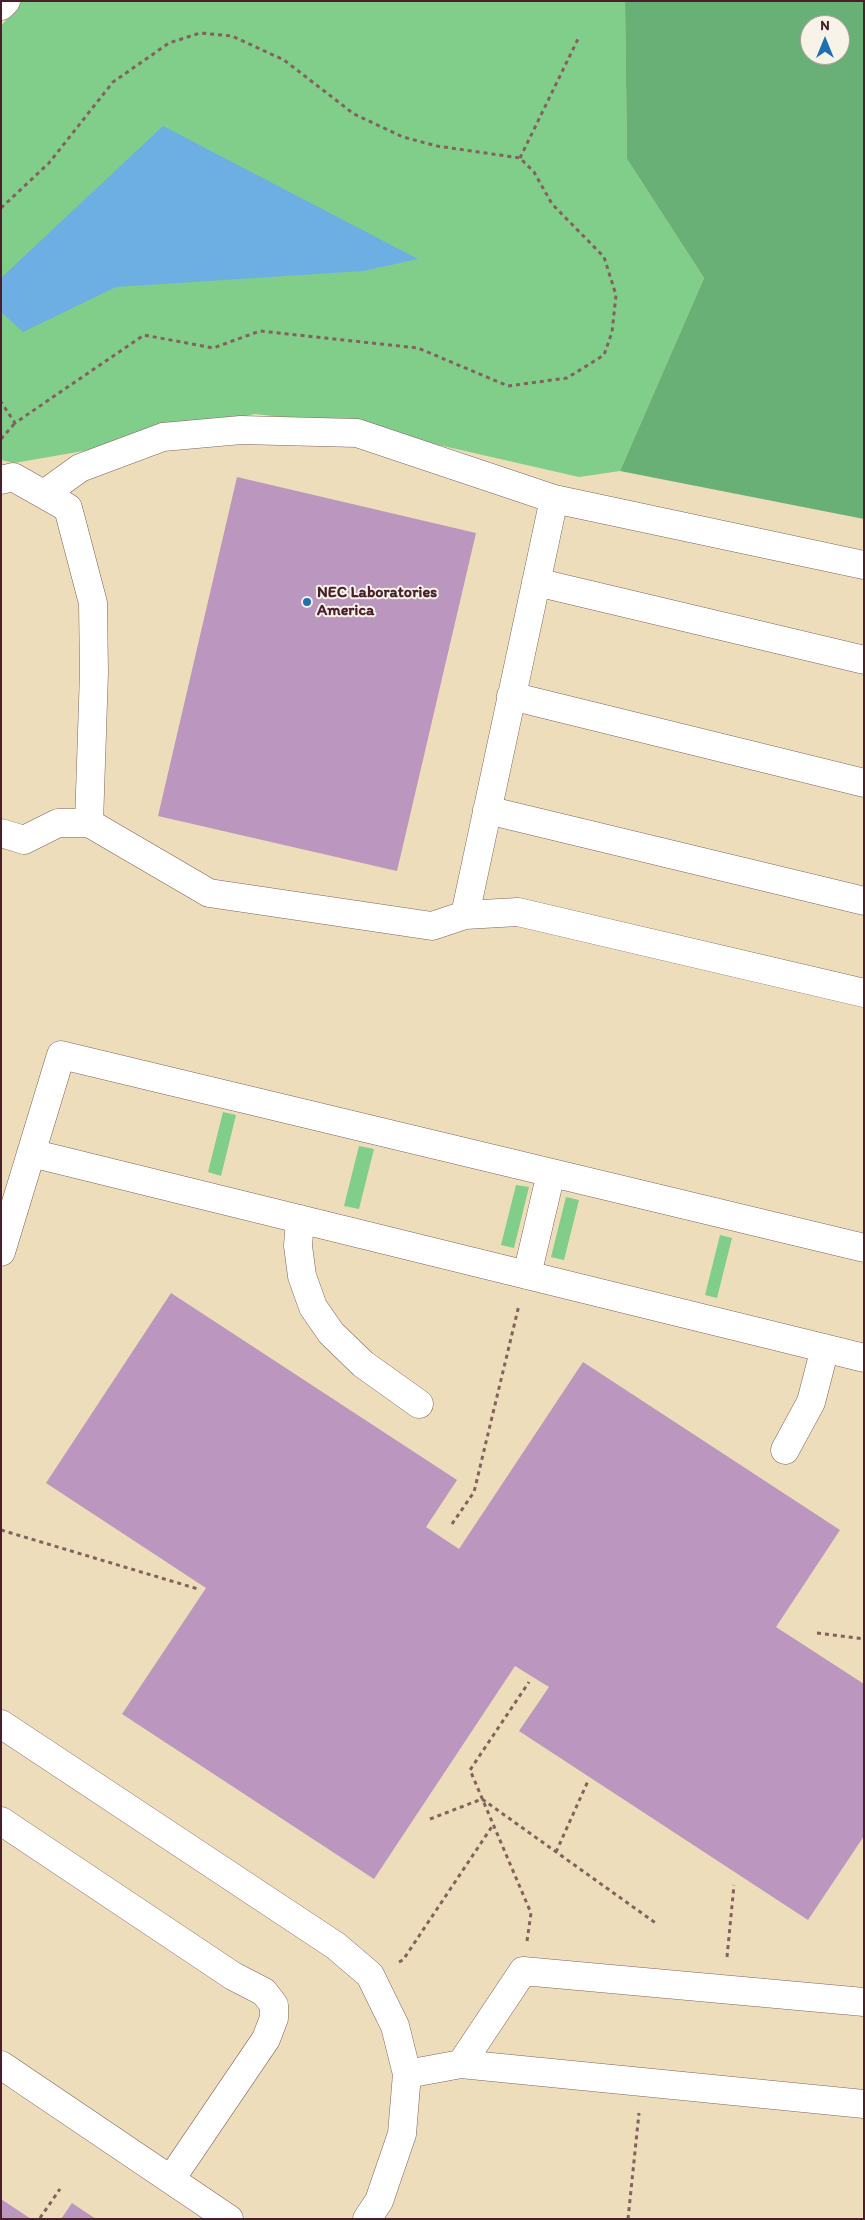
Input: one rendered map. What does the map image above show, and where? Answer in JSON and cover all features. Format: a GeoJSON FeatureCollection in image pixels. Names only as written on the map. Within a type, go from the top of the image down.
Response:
{"type":"FeatureCollection","features":[{"type":"Feature","properties":{"kind":"street"},"geometry":{"type":"LineString","coordinates":[[1,6],[6,1]]}},
{"type":"Feature","properties":{"kind":"street"},"geometry":{"type":"LineString","coordinates":[[44,494],[80,468],[163,437],[241,430],[357,433],[554,499],[864,566]]}},
{"type":"Feature","properties":{"kind":"street"},"geometry":{"type":"LineString","coordinates":[[1,480],[13,477],[68,508],[93,603],[94,696],[90,823]]}},
{"type":"Feature","properties":{"kind":"street"},"geometry":{"type":"LineString","coordinates":[[464,915],[554,499]]}},
{"type":"Feature","properties":{"kind":"street"},"geometry":{"type":"LineString","coordinates":[[536,582],[864,660]]}},
{"type":"Feature","properties":{"kind":"street"},"geometry":{"type":"LineString","coordinates":[[512,696],[864,783]]}},
{"type":"Feature","properties":{"kind":"street"},"geometry":{"type":"LineString","coordinates":[[487,810],[864,901]]}},
{"type":"Feature","properties":{"kind":"street"},"geometry":{"type":"LineString","coordinates":[[1,833],[24,840],[58,823],[90,823],[209,893],[432,926],[464,915],[518,912],[864,993]]}},
{"type":"Feature","properties":{"kind":"street"},"geometry":{"type":"LineString","coordinates":[[1,1252],[61,1055],[864,1248]]}},
{"type":"Feature","properties":{"kind":"street"},"geometry":{"type":"LineString","coordinates":[[32,1153],[864,1358]]}},
{"type":"Feature","properties":{"kind":"street"},"geometry":{"type":"LineString","coordinates":[[526,1275],[551,1173]]}},
{"type":"Feature","properties":{"kind":"street"},"geometry":{"type":"LineString","coordinates":[[300,1219],[298,1246],[302,1276],[313,1307],[331,1333],[363,1364],[419,1404]]}},
{"type":"Feature","properties":{"kind":"street"},"geometry":{"type":"LineString","coordinates":[[785,1450],[811,1402],[824,1348]]}},
{"type":"Feature","properties":{"kind":"street"},"geometry":{"type":"LineString","coordinates":[[1,1724],[336,1946],[370,1975],[395,2026],[406,2074],[402,2134],[379,2202],[368,2219]]}},
{"type":"Feature","properties":{"kind":"street"},"geometry":{"type":"LineString","coordinates":[[1,1821],[232,1976],[264,1992],[274,2005],[274,2018],[266,2039],[171,2180]]}},
{"type":"Feature","properties":{"kind":"street"},"geometry":{"type":"LineString","coordinates":[[460,2064],[523,1971],[864,2002]]}},
{"type":"Feature","properties":{"kind":"street"},"geometry":{"type":"LineString","coordinates":[[406,2074],[460,2064],[864,2104]]}},
{"type":"Feature","properties":{"kind":"street"},"geometry":{"type":"LineString","coordinates":[[1,2065],[229,2219]]}},
{"type":"Feature","properties":{"kind":"path"},"geometry":{"type":"LineString","coordinates":[[1,208],[49,163],[113,82],[169,42],[200,33],[232,36],[284,60],[354,114],[402,138],[437,146],[520,158],[534,172],[552,204],[604,257],[616,295],[612,332],[604,355],[567,378],[508,386],[418,348],[329,338],[260,331],[214,348],[144,335],[15,423],[1,439]]}},
{"type":"Feature","properties":{"kind":"path"},"geometry":{"type":"LineString","coordinates":[[520,158],[578,39]]}},
{"type":"Feature","properties":{"kind":"path"},"geometry":{"type":"LineString","coordinates":[[1,402],[15,423]]}},
{"type":"Feature","properties":{"kind":"path"},"geometry":{"type":"LineString","coordinates":[[452,1524],[474,1492],[526,1275]]}},
{"type":"Feature","properties":{"kind":"path"},"geometry":{"type":"LineString","coordinates":[[1,1530],[198,1589]]}},
{"type":"Feature","properties":{"kind":"path"},"geometry":{"type":"LineString","coordinates":[[817,1633],[864,1639]]}},
{"type":"Feature","properties":{"kind":"path"},"geometry":{"type":"LineString","coordinates":[[523,1971],[530,1913],[470,1770],[529,1682]]}},
{"type":"Feature","properties":{"kind":"path"},"geometry":{"type":"LineString","coordinates":[[556,1852],[588,1781]]}},
{"type":"Feature","properties":{"kind":"path"},"geometry":{"type":"LineString","coordinates":[[430,1820],[482,1799]]}},
{"type":"Feature","properties":{"kind":"path"},"geometry":{"type":"LineString","coordinates":[[482,1799],[657,1924]]}},
{"type":"Feature","properties":{"kind":"path"},"geometry":{"type":"LineString","coordinates":[[370,1975],[403,1960],[493,1825]]}},
{"type":"Feature","properties":{"kind":"path"},"geometry":{"type":"LineString","coordinates":[[724,1990],[734,1886]]}},
{"type":"Feature","properties":{"kind":"path"},"geometry":{"type":"LineString","coordinates":[[628,2219],[642,2082]]}},
{"type":"Feature","properties":{"kind":"path"},"geometry":{"type":"LineString","coordinates":[[40,2218],[60,2189]]}},
{"type":"Feature","properties":{"kind":"green space"},"geometry":{"type":"Polygon","coordinates":[[[22,1],[625,1],[627,159],[704,278],[620,471],[579,477],[351,425],[255,414],[95,449],[14,463],[1,460],[1,26],[22,1]]]}},
{"type":"Feature","properties":{"kind":"green space"},"geometry":{"type":"Polygon","coordinates":[[[625,1],[864,1],[864,519],[620,471],[704,278],[627,159],[625,1]]]}},
{"type":"Feature","properties":{"kind":"green space"},"geometry":{"type":"Polygon","coordinates":[[[223,1112],[236,1115],[221,1176],[208,1172],[223,1112]]]}},
{"type":"Feature","properties":{"kind":"green space"},"geometry":{"type":"Polygon","coordinates":[[[359,1146],[374,1149],[359,1209],[344,1206],[359,1146]]]}},
{"type":"Feature","properties":{"kind":"green space"},"geometry":{"type":"Polygon","coordinates":[[[516,1185],[529,1187],[514,1248],[501,1245],[516,1185]]]}},
{"type":"Feature","properties":{"kind":"green space"},"geometry":{"type":"Polygon","coordinates":[[[566,1197],[579,1200],[564,1260],[551,1257],[566,1197]]]}},
{"type":"Feature","properties":{"kind":"green space"},"geometry":{"type":"Polygon","coordinates":[[[720,1235],[732,1238],[717,1298],[705,1295],[720,1235]]]}},
{"type":"Feature","properties":{"kind":"water"},"geometry":{"type":"Polygon","coordinates":[[[163,126],[418,259],[363,271],[116,287],[23,332],[1,312],[1,278],[163,126]]]}},
{"type":"Feature","properties":{"kind":"building"},"geometry":{"type":"Polygon","coordinates":[[[237,477],[476,533],[397,871],[158,816],[237,477]]]}},
{"type":"Feature","properties":{"kind":"building"},"geometry":{"type":"Polygon","coordinates":[[[171,1293],[457,1480],[426,1527],[459,1549],[583,1362],[840,1530],[776,1627],[864,1684],[864,1836],[808,1920],[519,1731],[549,1687],[515,1666],[374,1879],[122,1714],[206,1588],[46,1483],[171,1293]]]}},
{"type":"Feature","properties":{"kind":"building"},"geometry":{"type":"Polygon","coordinates":[[[1,2199],[31,2219],[1,2219],[1,2199]]]}},
{"type":"Feature","properties":{"kind":"building"},"geometry":{"type":"Polygon","coordinates":[[[72,2203],[96,2219],[61,2219],[72,2203]]]}},
{"type":"Feature","properties":{"kind":"place","name":"NEC Laboratories America"},"geometry":{"type":"Point","coordinates":[307,602]}}]}
